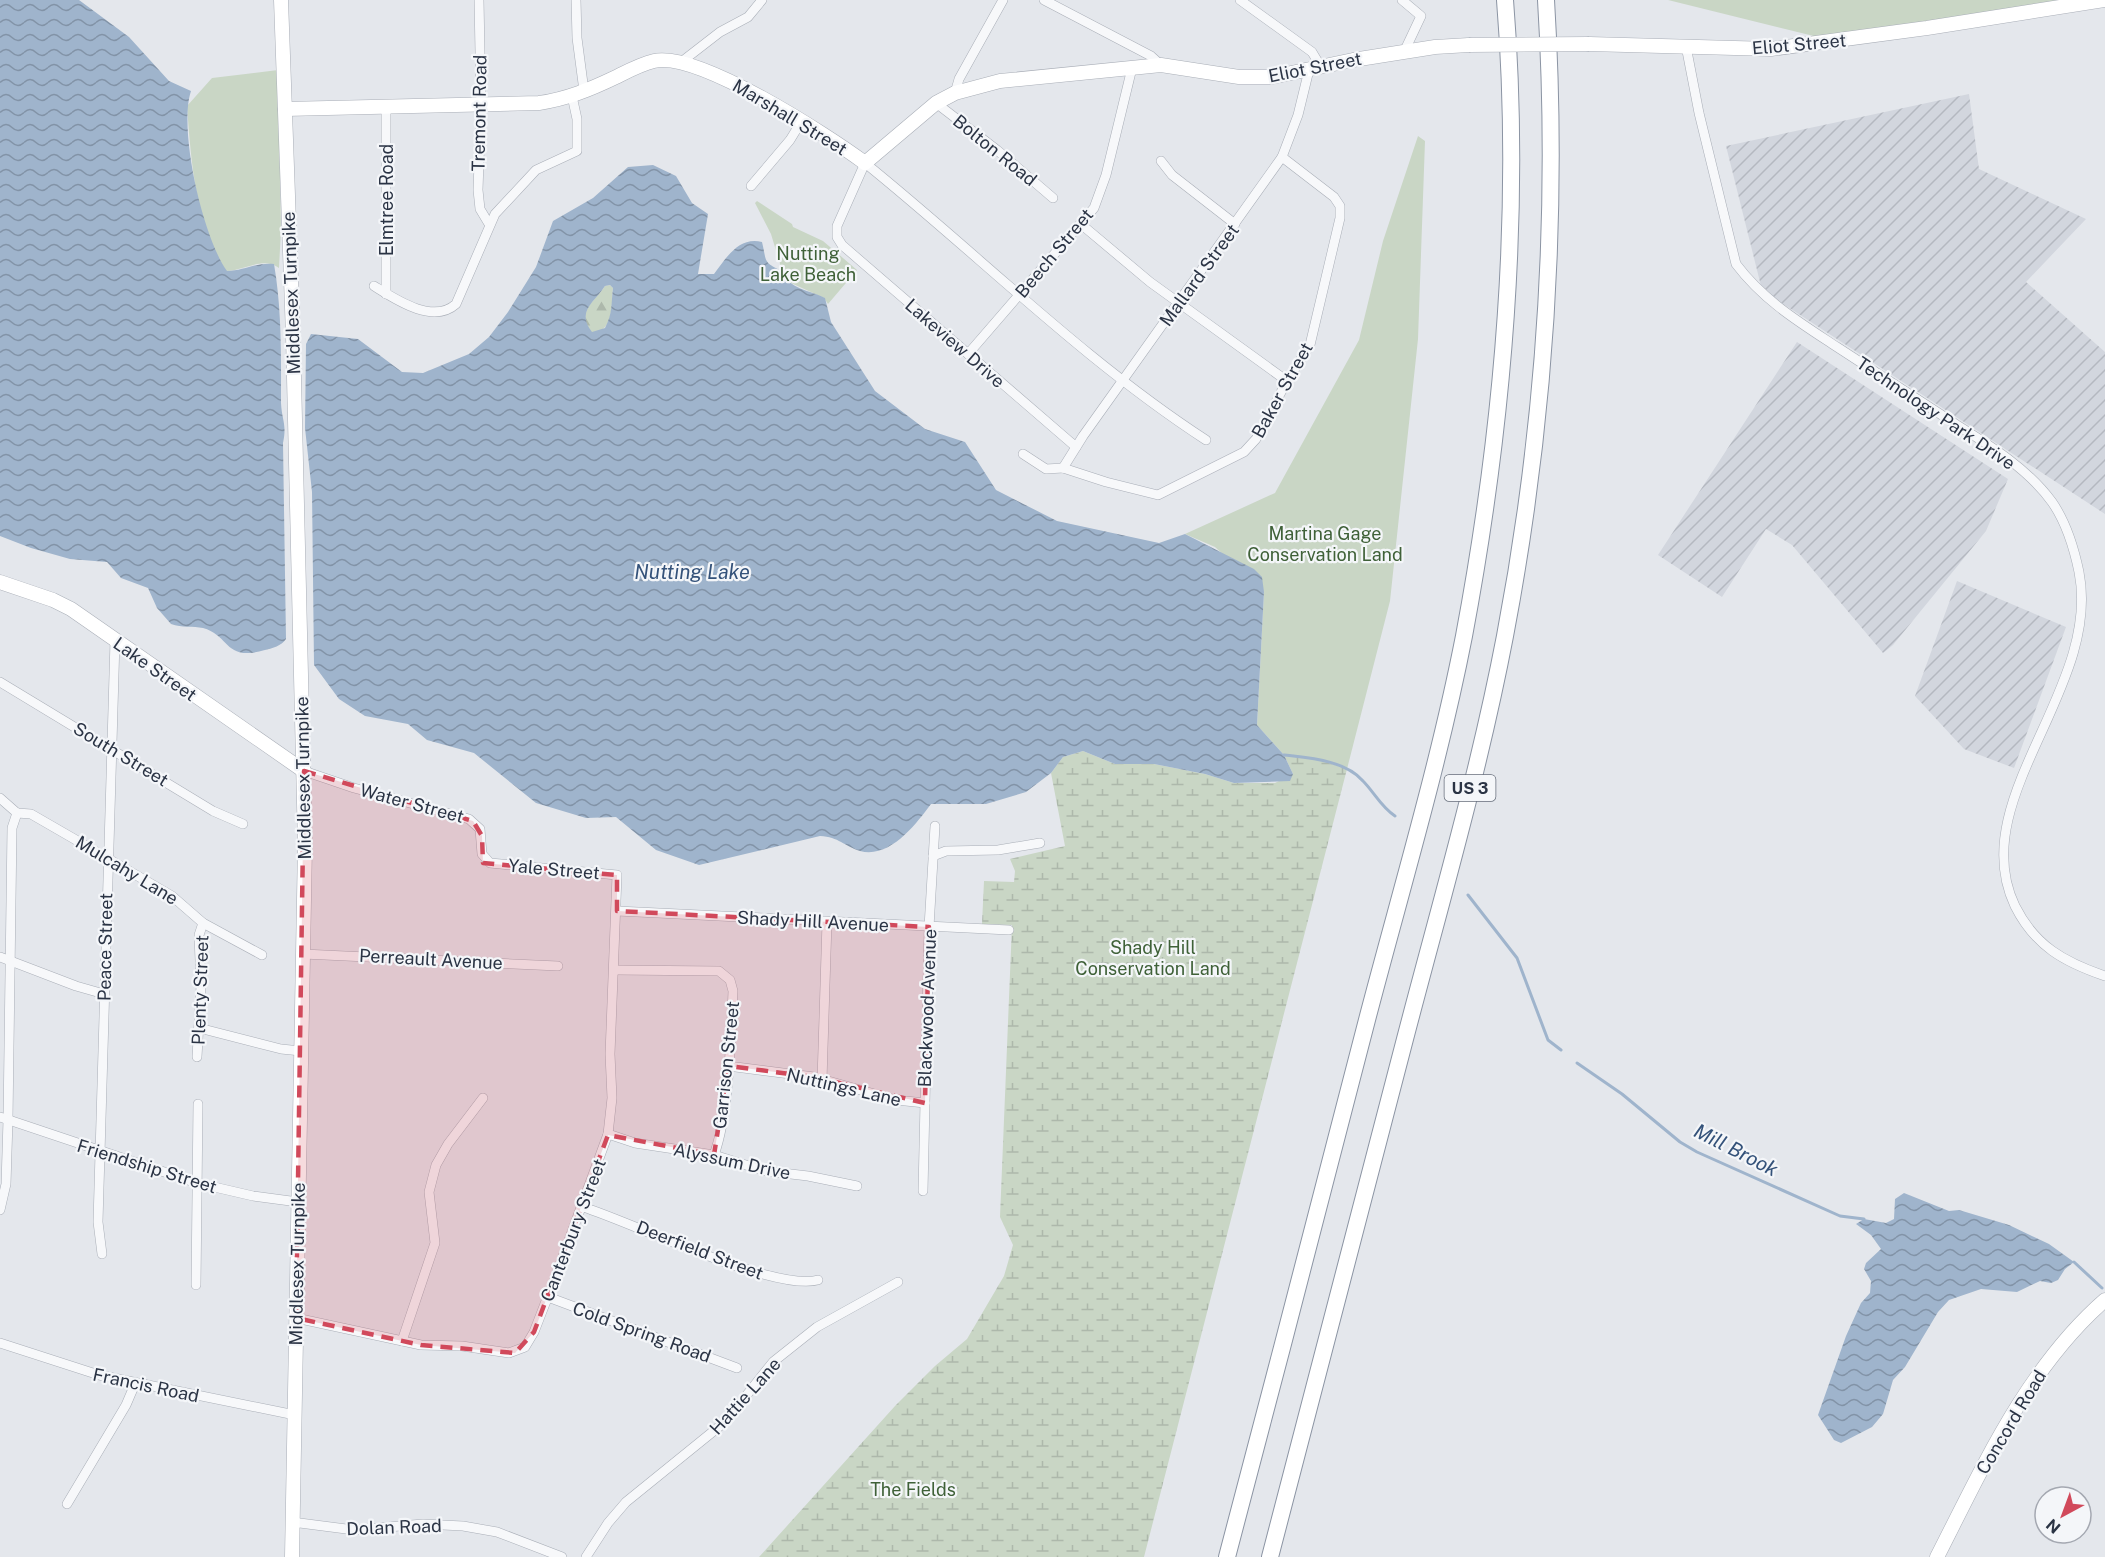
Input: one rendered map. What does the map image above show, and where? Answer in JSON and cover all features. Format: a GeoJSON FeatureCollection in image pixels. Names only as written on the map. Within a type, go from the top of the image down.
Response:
{"type":"FeatureCollection","features":[{"type":"Feature","properties":{"kind":"highway","name":"US 3"},"geometry":{"type":"LineString","coordinates":[[1227,1557],[1415,836],[1467,617],[1488,500],[1503,343],[1510,226],[1505,0]]}},
{"type":"Feature","properties":{"kind":"highway","name":"US 3"},"geometry":{"type":"LineString","coordinates":[[1270,1557],[1483,740],[1516,579],[1530,483],[1546,333],[1552,146],[1546,0]]}},
{"type":"Feature","properties":{"kind":"street","name":"Middlesex Turnpike"},"geometry":{"type":"LineString","coordinates":[[281,0],[304,771],[292,1557]]}},
{"type":"Feature","properties":{"kind":"street","name":"Tremont Road"},"geometry":{"type":"LineString","coordinates":[[479,0],[481,105],[478,190],[480,208],[489,224]]}},
{"type":"Feature","properties":{"kind":"street"},"geometry":{"type":"LineString","coordinates":[[374,286],[413,307],[440,312],[450,308],[464,290],[489,224],[512,193],[536,170],[577,151],[576,0]]}},
{"type":"Feature","properties":{"kind":"street"},"geometry":{"type":"LineString","coordinates":[[680,63],[720,32],[748,17],[762,0]]}},
{"type":"Feature","properties":{"kind":"street"},"geometry":{"type":"LineString","coordinates":[[955,93],[959,79],[1003,0]]}},
{"type":"Feature","properties":{"kind":"street"},"geometry":{"type":"LineString","coordinates":[[1044,0],[1151,56],[1161,65]]}},
{"type":"Feature","properties":{"kind":"street"},"geometry":{"type":"LineString","coordinates":[[1240,0],[1311,52],[1315,68]]}},
{"type":"Feature","properties":{"kind":"street"},"geometry":{"type":"LineString","coordinates":[[1402,0],[1421,16],[1404,51]]}},
{"type":"Feature","properties":{"kind":"street","name":"Eliot Street"},"geometry":{"type":"LineString","coordinates":[[837,237],[837,226],[865,163],[936,103],[955,93],[1009,79],[1161,65],[1251,77],[1272,77],[1404,51],[1469,45],[1589,44],[1771,49],[2104,0]]}},
{"type":"Feature","properties":{"kind":"street","name":"Technology Park Drive"},"geometry":{"type":"LineString","coordinates":[[1686,46],[1699,112],[1736,264],[1750,283],[1769,302],[1802,325],[1990,446],[2040,488],[2060,516],[2071,542],[2079,573],[2080,627],[2067,674],[2020,782],[2003,843],[2002,862],[2011,898],[2023,923],[2035,938],[2046,949],[2074,966],[2105,976]]}},
{"type":"Feature","properties":{"kind":"street","name":"Marshall Street"},"geometry":{"type":"LineString","coordinates":[[285,109],[539,103],[578,94],[652,61],[680,63],[727,80],[801,122],[865,163],[1018,295],[1164,413],[1206,440]]}},
{"type":"Feature","properties":{"kind":"street","name":"Beech Street"},"geometry":{"type":"LineString","coordinates":[[968,354],[1082,225],[1094,208],[1106,175],[1132,68]]}},
{"type":"Feature","properties":{"kind":"street","name":"Mallard Street"},"geometry":{"type":"LineString","coordinates":[[1064,468],[1076,447],[1282,157],[1315,68]]}},
{"type":"Feature","properties":{"kind":"street","name":"Bolton Road"},"geometry":{"type":"LineString","coordinates":[[936,103],[997,150],[1053,198]]}},
{"type":"Feature","properties":{"kind":"street","name":"Elmtree Road"},"geometry":{"type":"LineString","coordinates":[[386,107],[386,294]]}},
{"type":"Feature","properties":{"kind":"street"},"geometry":{"type":"LineString","coordinates":[[751,186],[790,140],[801,122]]}},
{"type":"Feature","properties":{"kind":"street","name":"Baker Street"},"geometry":{"type":"LineString","coordinates":[[1023,454],[1046,469],[1064,468],[1147,494],[1164,494],[1236,457],[1256,439],[1287,381],[1310,345],[1326,287],[1340,218],[1340,206],[1323,188],[1282,157]]}},
{"type":"Feature","properties":{"kind":"street"},"geometry":{"type":"LineString","coordinates":[[1161,161],[1172,175],[1235,224]]}},
{"type":"Feature","properties":{"kind":"street"},"geometry":{"type":"LineString","coordinates":[[1082,225],[1179,303],[1287,381]]}},
{"type":"Feature","properties":{"kind":"street","name":"Lakeview Drive"},"geometry":{"type":"LineString","coordinates":[[837,237],[845,249],[1076,447]]}},
{"type":"Feature","properties":{"kind":"street","name":"Lake Street"},"geometry":{"type":"LineString","coordinates":[[0,582],[63,604],[304,771]]}},
{"type":"Feature","properties":{"kind":"street","name":"Peace Street"},"geometry":{"type":"LineString","coordinates":[[102,1254],[98,1222],[114,640]]}},
{"type":"Feature","properties":{"kind":"street","name":"South Street"},"geometry":{"type":"LineString","coordinates":[[0,682],[213,811],[243,824]]}},
{"type":"Feature","properties":{"kind":"street","name":"Water Street"},"geometry":{"type":"LineString","coordinates":[[304,771],[354,788],[469,819],[480,829],[482,854],[490,863]]}},
{"type":"Feature","properties":{"kind":"street"},"geometry":{"type":"LineString","coordinates":[[0,798],[17,813],[12,828],[5,959],[6,1184],[0,1210]]}},
{"type":"Feature","properties":{"kind":"street","name":"Mulcahy Lane"},"geometry":{"type":"LineString","coordinates":[[17,813],[31,814],[108,858],[172,896],[204,923],[262,955]]}},
{"type":"Feature","properties":{"kind":"street","name":"Blackwood Avenue"},"geometry":{"type":"LineString","coordinates":[[923,1191],[929,927],[935,826]]}},
{"type":"Feature","properties":{"kind":"street"},"geometry":{"type":"LineString","coordinates":[[933,856],[946,851],[999,850],[1040,843]]}},
{"type":"Feature","properties":{"kind":"street","name":"Yale Street"},"geometry":{"type":"LineString","coordinates":[[490,863],[617,875]]}},
{"type":"Feature","properties":{"kind":"street","name":"Canterbury Street"},"geometry":{"type":"LineString","coordinates":[[296,1318],[421,1345],[462,1346],[515,1353],[529,1341],[583,1207],[608,1134],[612,1098],[610,1054],[617,875]]}},
{"type":"Feature","properties":{"kind":"street","name":"Shady Hill Avenue"},"geometry":{"type":"LineString","coordinates":[[617,911],[1009,930]]}},
{"type":"Feature","properties":{"kind":"street"},"geometry":{"type":"LineString","coordinates":[[822,1080],[827,922]]}},
{"type":"Feature","properties":{"kind":"street","name":"Plenty Street"},"geometry":{"type":"LineString","coordinates":[[197,1057],[201,986],[199,934],[204,923]]}},
{"type":"Feature","properties":{"kind":"street","name":"Perreault Avenue"},"geometry":{"type":"LineString","coordinates":[[303,954],[558,966]]}},
{"type":"Feature","properties":{"kind":"street"},"geometry":{"type":"LineString","coordinates":[[5,959],[104,994]]}},
{"type":"Feature","properties":{"kind":"street","name":"Garrison Street"},"geometry":{"type":"LineString","coordinates":[[615,970],[719,971],[726,976],[733,992],[722,1124],[714,1155]]}},
{"type":"Feature","properties":{"kind":"street"},"geometry":{"type":"LineString","coordinates":[[199,1028],[281,1049],[301,1051]]}},
{"type":"Feature","properties":{"kind":"street","name":"Nuttings Lane"},"geometry":{"type":"LineString","coordinates":[[728,1066],[822,1080],[896,1100],[924,1103]]}},
{"type":"Feature","properties":{"kind":"street"},"geometry":{"type":"LineString","coordinates":[[402,1341],[435,1243],[429,1192],[436,1166],[455,1133],[483,1098]]}},
{"type":"Feature","properties":{"kind":"street"},"geometry":{"type":"LineString","coordinates":[[196,1285],[198,1104]]}},
{"type":"Feature","properties":{"kind":"street","name":"Friendship Street"},"geometry":{"type":"LineString","coordinates":[[4,1118],[101,1153],[197,1183],[253,1196],[298,1202]]}},
{"type":"Feature","properties":{"kind":"street","name":"Alyssum Drive"},"geometry":{"type":"LineString","coordinates":[[608,1134],[635,1143],[714,1155],[765,1171],[808,1176],[857,1186]]}},
{"type":"Feature","properties":{"kind":"street","name":"Deerfield Street"},"geometry":{"type":"LineString","coordinates":[[583,1207],[767,1276],[806,1283],[818,1280]]}},
{"type":"Feature","properties":{"kind":"street","name":"Hattie Lane"},"geometry":{"type":"LineString","coordinates":[[586,1557],[608,1523],[626,1502],[720,1427],[773,1362],[818,1327],[898,1282]]}},
{"type":"Feature","properties":{"kind":"street","name":"Cold Spring Road"},"geometry":{"type":"LineString","coordinates":[[548,1298],[737,1368]]}},
{"type":"Feature","properties":{"kind":"street","name":"Concord Road"},"geometry":{"type":"LineString","coordinates":[[1937,1557],[1989,1455],[2039,1372],[2105,1300]]}},
{"type":"Feature","properties":{"kind":"street","name":"Francis Road"},"geometry":{"type":"LineString","coordinates":[[0,1343],[91,1373],[135,1384],[295,1415]]}},
{"type":"Feature","properties":{"kind":"street"},"geometry":{"type":"LineString","coordinates":[[67,1504],[126,1405],[135,1384]]}},
{"type":"Feature","properties":{"kind":"street","name":"Dolan Road"},"geometry":{"type":"LineString","coordinates":[[292,1522],[354,1530],[423,1524],[463,1526],[497,1532],[562,1557]]}},
{"type":"Feature","properties":{"kind":"highlighted area"},"geometry":{"type":"Polygon","coordinates":[[[304,771],[473,821],[482,836],[483,863],[617,875],[617,911],[929,927],[925,1103],[814,1077],[728,1066],[714,1155],[608,1135],[534,1332],[515,1353],[421,1345],[296,1318],[304,771]]]}},
{"type":"Feature","properties":{"kind":"shaded area"},"geometry":{"type":"Polygon","coordinates":[[[1969,94],[1979,169],[2086,219],[2026,282],[2105,352],[2105,514],[1762,290],[1726,146],[1969,94]]]}},
{"type":"Feature","properties":{"kind":"shaded area"},"geometry":{"type":"Polygon","coordinates":[[[1797,342],[2008,479],[1986,531],[1893,645],[1883,653],[1792,545],[1766,529],[1722,597],[1658,555],[1797,342]]]}},
{"type":"Feature","properties":{"kind":"shaded area"},"geometry":{"type":"Polygon","coordinates":[[[1957,581],[2066,627],[2014,768],[1964,749],[1915,696],[1957,581]]]}},
{"type":"Feature","properties":{"kind":"green space"},"geometry":{"type":"Polygon","coordinates":[[[1668,0],[2093,0],[1826,39],[1668,0]]]}},
{"type":"Feature","properties":{"kind":"green space"},"geometry":{"type":"Polygon","coordinates":[[[278,70],[281,229],[279,268],[266,263],[226,271],[207,233],[196,191],[187,106],[212,78],[278,70]]]}},
{"type":"Feature","properties":{"kind":"green space","name":"Martina Gage Conservation Land"},"geometry":{"type":"Polygon","coordinates":[[[1418,136],[1425,141],[1418,339],[1390,601],[1347,769],[1317,759],[1284,755],[1257,725],[1264,592],[1215,547],[1185,534],[1275,493],[1359,340],[1383,241],[1418,136]]]}},
{"type":"Feature","properties":{"kind":"green space","name":"Nutting Lake Beach"},"geometry":{"type":"Polygon","coordinates":[[[757,201],[792,224],[793,227],[823,241],[857,270],[828,304],[824,298],[791,283],[784,277],[771,234],[755,203],[757,201]]]}},
{"type":"Feature","properties":{"kind":"green space"},"geometry":{"type":"Polygon","coordinates":[[[610,285],[613,288],[608,323],[599,331],[591,332],[585,318],[588,307],[605,286],[610,285]]]}},
{"type":"Feature","properties":{"kind":"green space","name":"Shady Hill Conservation Land"},"geometry":{"type":"Polygon","coordinates":[[[1083,751],[1115,764],[1154,764],[1205,774],[1234,783],[1275,783],[1293,774],[1284,755],[1317,759],[1347,769],[1144,1557],[759,1557],[895,1406],[935,1366],[967,1339],[1004,1276],[1013,1245],[1000,1217],[1012,925],[982,924],[984,881],[1014,882],[1015,871],[1010,859],[1065,846],[1051,773],[1063,757],[1083,751]]]}},
{"type":"Feature","properties":{"kind":"water"},"geometry":{"type":"Polygon","coordinates":[[[0,0],[79,0],[129,37],[169,81],[191,91],[188,109],[190,156],[202,210],[218,255],[227,271],[274,264],[280,316],[281,403],[284,427],[286,639],[277,646],[252,653],[242,653],[229,646],[219,636],[203,628],[171,624],[157,608],[148,588],[121,578],[107,562],[70,559],[0,536],[0,0]]]}},
{"type":"Feature","properties":{"kind":"water","name":"Nutting Lake"},"geometry":{"type":"Polygon","coordinates":[[[653,165],[676,176],[692,203],[708,214],[698,274],[714,274],[728,255],[746,242],[762,242],[767,261],[784,272],[789,282],[825,298],[831,322],[875,391],[925,429],[965,442],[996,490],[1057,521],[1159,543],[1185,534],[1254,569],[1262,577],[1264,592],[1257,725],[1284,755],[1293,774],[1290,781],[1234,783],[1205,774],[1154,764],[1115,764],[1083,751],[1063,757],[1051,773],[1026,792],[986,804],[931,804],[910,830],[882,850],[860,851],[832,838],[820,836],[699,865],[656,850],[616,817],[586,818],[536,803],[474,753],[427,740],[408,724],[365,716],[339,699],[314,665],[312,492],[305,428],[306,344],[311,334],[358,339],[402,372],[423,373],[469,354],[489,337],[508,312],[536,267],[553,221],[593,198],[628,167],[653,165]],[[610,285],[605,286],[588,308],[586,318],[592,332],[605,328],[608,323],[613,288],[610,285]]]}},
{"type":"Feature","properties":{"kind":"water"},"geometry":{"type":"Polygon","coordinates":[[[1904,1193],[1949,1211],[1959,1210],[2009,1225],[2049,1244],[2074,1262],[2065,1269],[2058,1280],[2051,1283],[2040,1281],[2017,1292],[1981,1289],[1949,1300],[1938,1312],[1905,1367],[1893,1380],[1883,1414],[1872,1427],[1841,1443],[1834,1440],[1818,1415],[1846,1336],[1861,1303],[1870,1293],[1871,1281],[1864,1269],[1866,1263],[1881,1249],[1871,1235],[1856,1224],[1864,1219],[1886,1223],[1894,1219],[1895,1199],[1904,1193]]]}},
{"type":"Feature","properties":{"kind":"waterway","name":"Mill Brook"},"geometry":{"type":"LineString","coordinates":[[1284,755],[1326,761],[1347,768],[1363,781],[1395,816]]}},
{"type":"Feature","properties":{"kind":"waterway","name":"Mill Brook"},"geometry":{"type":"LineString","coordinates":[[1468,895],[1517,958],[1548,1040],[1561,1050]]}},
{"type":"Feature","properties":{"kind":"waterway","name":"Mill Brook"},"geometry":{"type":"LineString","coordinates":[[1577,1063],[1622,1094],[1680,1142],[1697,1152],[1840,1216],[1864,1219]]}},
{"type":"Feature","properties":{"kind":"waterway","name":"Mill Brook"},"geometry":{"type":"LineString","coordinates":[[2074,1262],[2102,1288]]}},
{"type":"Feature","properties":{"kind":"park label","name":"The Fields"},"geometry":{"type":"Point","coordinates":[913,1489]}}]}
